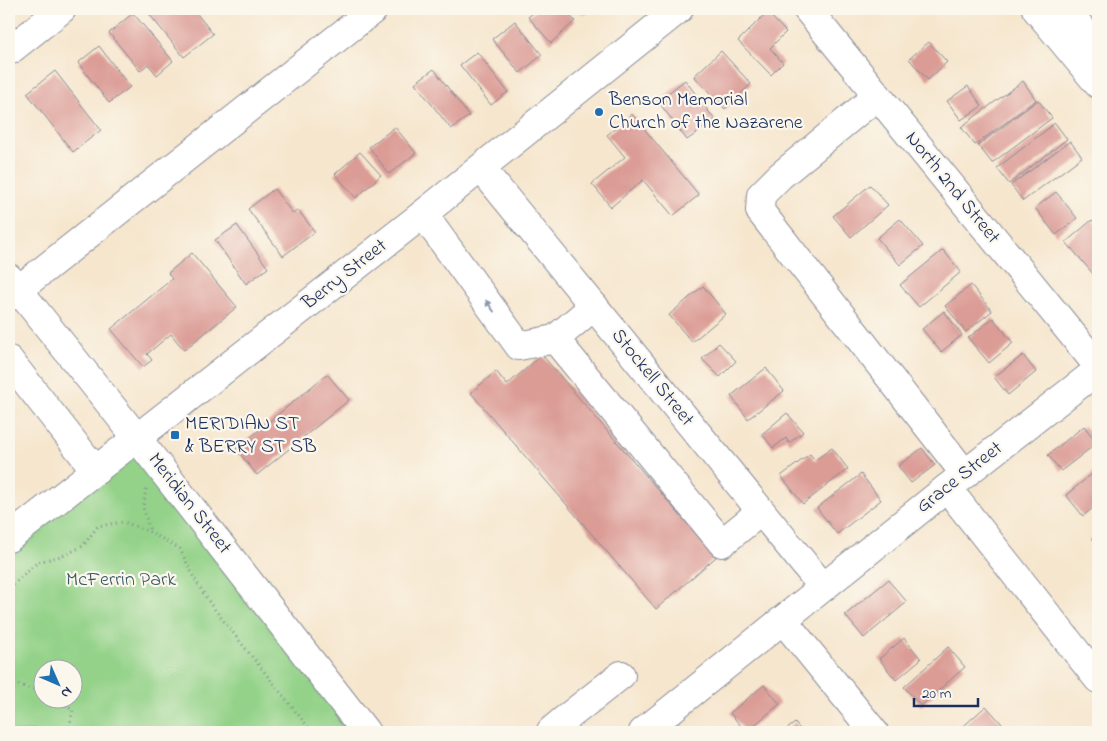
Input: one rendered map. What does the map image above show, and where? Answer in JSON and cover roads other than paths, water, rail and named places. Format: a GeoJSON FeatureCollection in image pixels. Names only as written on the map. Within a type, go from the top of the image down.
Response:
{"type":"FeatureCollection","features":[{"type":"Feature","properties":{"kind":"street"},"geometry":{"type":"LineString","coordinates":[[9,50],[62,9]]}},
{"type":"Feature","properties":{"kind":"street"},"geometry":{"type":"LineString","coordinates":[[12,288],[374,9]]}},
{"type":"Feature","properties":{"kind":"street","name":"Berry Street"},"geometry":{"type":"LineString","coordinates":[[9,538],[481,168],[679,9]]}},
{"type":"Feature","properties":{"kind":"street","name":"North 2nd Street"},"geometry":{"type":"LineString","coordinates":[[807,9],[1098,368]]}},
{"type":"Feature","properties":{"kind":"street"},"geometry":{"type":"LineString","coordinates":[[1036,9],[1098,84]]}},
{"type":"Feature","properties":{"kind":"street"},"geometry":{"type":"LineString","coordinates":[[1066,9],[1098,49]]}},
{"type":"Feature","properties":{"kind":"street"},"geometry":{"type":"LineString","coordinates":[[877,96],[780,176],[761,196],[760,211],[1098,679]]}},
{"type":"Feature","properties":{"kind":"street","name":"Stockell Street"},"geometry":{"type":"LineString","coordinates":[[481,168],[823,588]]}},
{"type":"Feature","properties":{"kind":"street"},"geometry":{"type":"LineString","coordinates":[[422,214],[519,346],[555,339],[594,306]]}},
{"type":"Feature","properties":{"kind":"street","name":"Meridian Street"},"geometry":{"type":"LineString","coordinates":[[12,288],[137,438],[366,732]]}},
{"type":"Feature","properties":{"kind":"street"},"geometry":{"type":"LineString","coordinates":[[555,339],[722,543],[760,512]]}},
{"type":"Feature","properties":{"kind":"street"},"geometry":{"type":"LineString","coordinates":[[9,360],[96,471]]}},
{"type":"Feature","properties":{"kind":"street","name":"Grace Street"},"geometry":{"type":"LineString","coordinates":[[783,620],[1098,368]]}},
{"type":"Feature","properties":{"kind":"street"},"geometry":{"type":"LineString","coordinates":[[642,732],[783,620],[874,732]]}},
{"type":"Feature","properties":{"kind":"street"},"geometry":{"type":"LineString","coordinates":[[551,732],[621,675]]}},
{"type":"Feature","properties":{"kind":"place","name":"Benson Memorial Church of the Nazarene"},"geometry":{"type":"Point","coordinates":[599,112]}},
{"type":"Feature","properties":{"kind":"place","name":"MERIDIAN ST & BERRY ST SB"},"geometry":{"type":"Point","coordinates":[175,435]}},
{"type":"Feature","properties":{"kind":"park label","name":"McFerrin Park"},"geometry":{"type":"Point","coordinates":[121,580]}}]}
